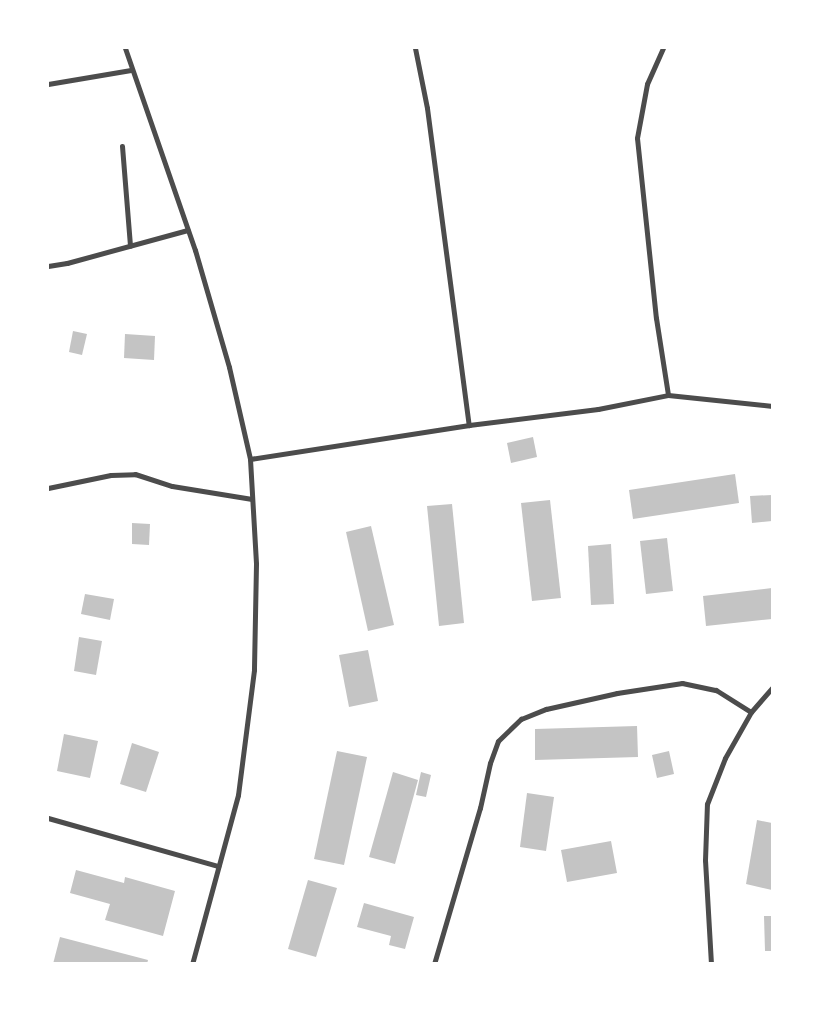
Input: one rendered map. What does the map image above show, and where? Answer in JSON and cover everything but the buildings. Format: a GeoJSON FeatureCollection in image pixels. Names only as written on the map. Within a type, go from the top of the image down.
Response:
{"type":"FeatureCollection","features":[{"type":"Feature","properties":{"kind":"street"},"geometry":{"type":"LineString","coordinates":[[125,48],[188,230],[229,367],[250,459],[256,564],[254,670],[238,794],[192,964]]}},
{"type":"Feature","properties":{"kind":"street"},"geometry":{"type":"LineString","coordinates":[[415,48],[427,108],[469,425]]}},
{"type":"Feature","properties":{"kind":"street"},"geometry":{"type":"LineString","coordinates":[[663,48],[647,84],[637,138],[655,308],[668,395]]}},
{"type":"Feature","properties":{"kind":"street"},"geometry":{"type":"LineString","coordinates":[[48,84],[132,70]]}},
{"type":"Feature","properties":{"kind":"street"},"geometry":{"type":"LineString","coordinates":[[122,146],[130,246]]}},
{"type":"Feature","properties":{"kind":"street"},"geometry":{"type":"LineString","coordinates":[[48,266],[67,263],[188,230]]}},
{"type":"Feature","properties":{"kind":"street"},"geometry":{"type":"LineString","coordinates":[[250,459],[469,425],[598,409],[668,395],[772,406]]}},
{"type":"Feature","properties":{"kind":"street"},"geometry":{"type":"LineString","coordinates":[[48,488],[111,475],[135,474],[172,486],[252,499]]}},
{"type":"Feature","properties":{"kind":"street"},"geometry":{"type":"LineString","coordinates":[[434,964],[480,808],[490,763],[498,741],[521,719],[546,709],[617,693],[682,683],[716,690],[751,712]]}},
{"type":"Feature","properties":{"kind":"street"},"geometry":{"type":"LineString","coordinates":[[711,964],[705,860],[707,804],[725,758],[751,712],[772,688]]}},
{"type":"Feature","properties":{"kind":"street"},"geometry":{"type":"LineString","coordinates":[[48,818],[218,866]]}}]}
